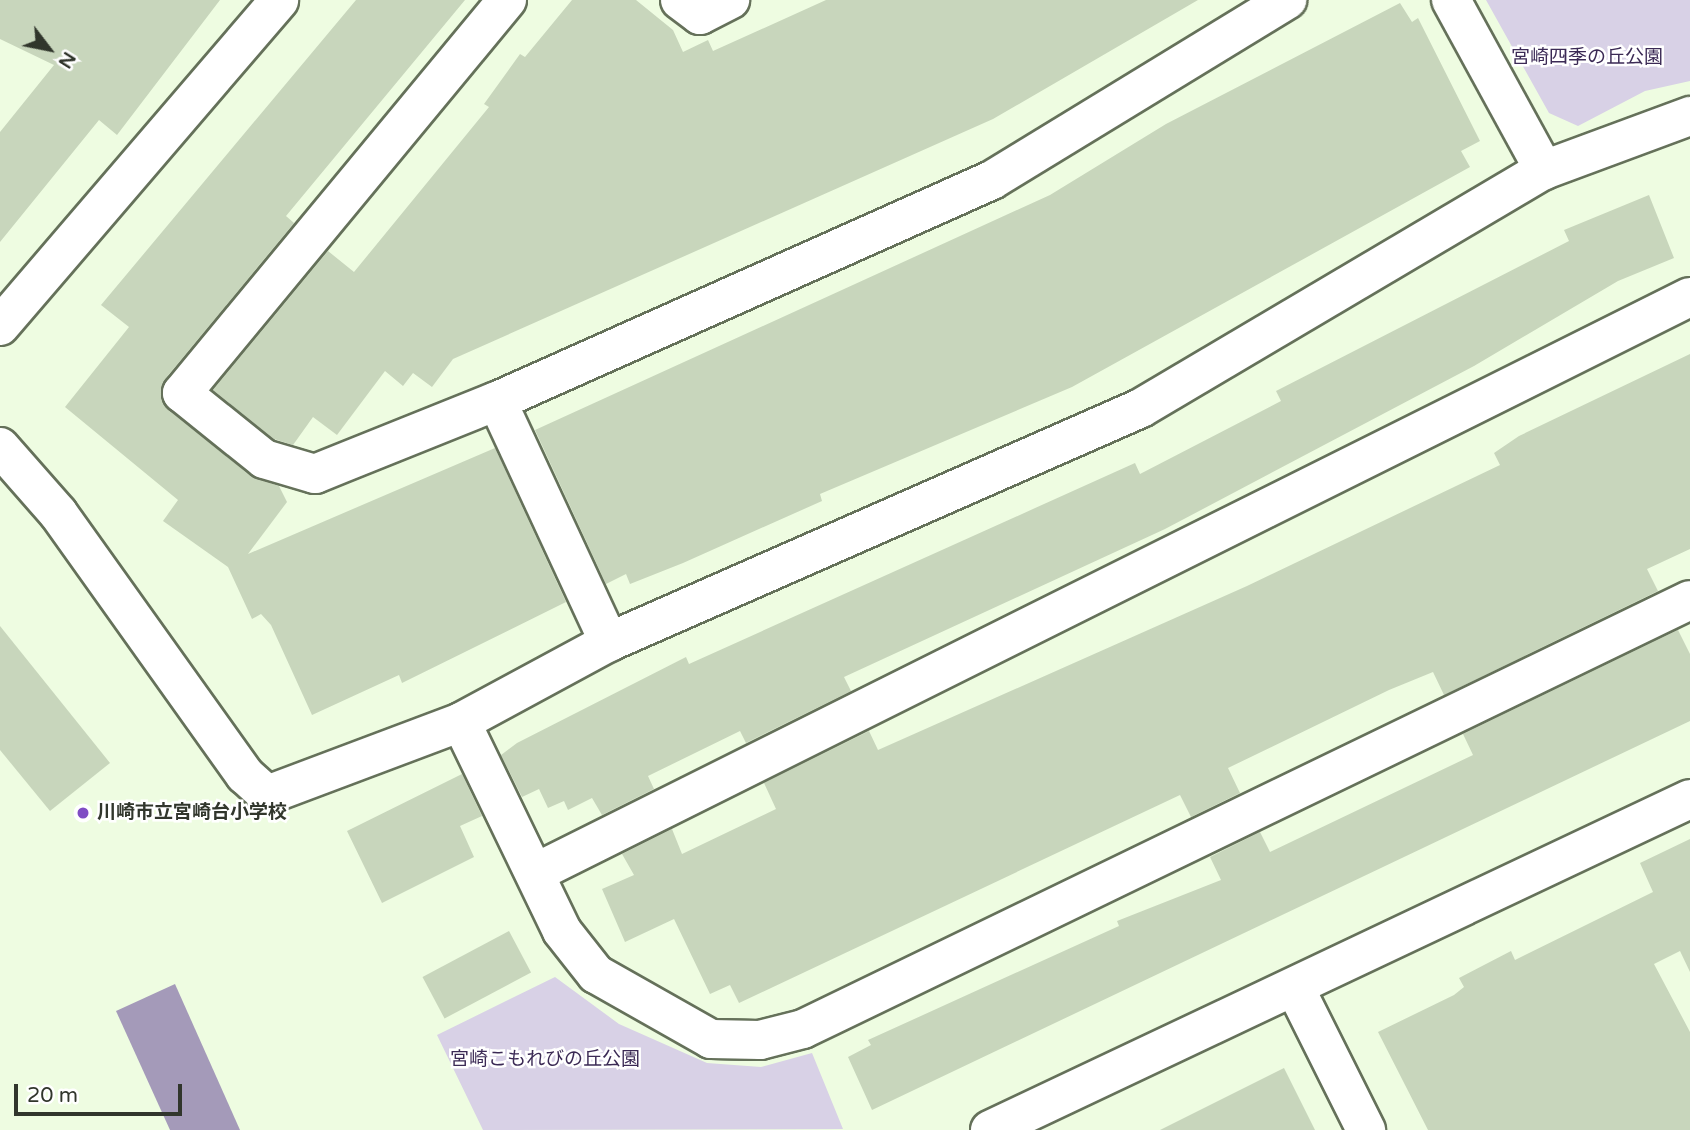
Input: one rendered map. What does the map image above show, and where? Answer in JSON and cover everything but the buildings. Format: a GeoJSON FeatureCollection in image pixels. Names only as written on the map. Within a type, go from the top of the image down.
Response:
{"type":"FeatureCollection","features":[{"type":"Feature","properties":{"kind":"street"},"geometry":{"type":"LineString","coordinates":[[0,326],[279,0]]}},
{"type":"Feature","properties":{"kind":"street"},"geometry":{"type":"LineString","coordinates":[[507,0],[182,393],[264,459],[315,474],[497,401],[992,180],[1287,0]]}},
{"type":"Feature","properties":{"kind":"street"},"geometry":{"type":"LineString","coordinates":[[680,0],[700,15],[730,0]]}},
{"type":"Feature","properties":{"kind":"street"},"geometry":{"type":"LineString","coordinates":[[1451,0],[1544,170]]}},
{"type":"Feature","properties":{"kind":"street"},"geometry":{"type":"LineString","coordinates":[[0,447],[58,513],[245,775],[267,794],[461,722],[609,642],[1142,408],[1544,170],[1690,116]]}},
{"type":"Feature","properties":{"kind":"street"},"geometry":{"type":"LineString","coordinates":[[537,872],[1690,297]]}},
{"type":"Feature","properties":{"kind":"street"},"geometry":{"type":"LineString","coordinates":[[497,401],[609,642]]}},
{"type":"Feature","properties":{"kind":"street"},"geometry":{"type":"LineString","coordinates":[[461,722],[537,872],[562,931],[596,974],[711,1040],[760,1040],[803,1029],[1690,600]]}},
{"type":"Feature","properties":{"kind":"street"},"geometry":{"type":"LineString","coordinates":[[990,1130],[1690,799]]}},
{"type":"Feature","properties":{"kind":"street"},"geometry":{"type":"LineString","coordinates":[[1295,988],[1366,1130]]}},
{"type":"Feature","properties":{"kind":"green space","name":"宮崎四季の丘公園"},"geometry":{"type":"Polygon","coordinates":[[[1486,0],[1690,0],[1690,81],[1645,91],[1578,126],[1549,113],[1486,0]]]}},
{"type":"Feature","properties":{"kind":"green space","name":"宮崎こもれびの丘公園"},"geometry":{"type":"Polygon","coordinates":[[[555,977],[619,1024],[707,1063],[761,1067],[812,1053],[843,1129],[483,1130],[437,1035],[555,977]]]}},
{"type":"Feature","properties":{"kind":"shaded area"},"geometry":{"type":"Polygon","coordinates":[[[175,984],[240,1130],[170,1130],[116,1011],[175,984]]]}},
{"type":"Feature","properties":{"kind":"place","name":"川崎市立宮崎台小学校"},"geometry":{"type":"Point","coordinates":[83,813]}}]}
